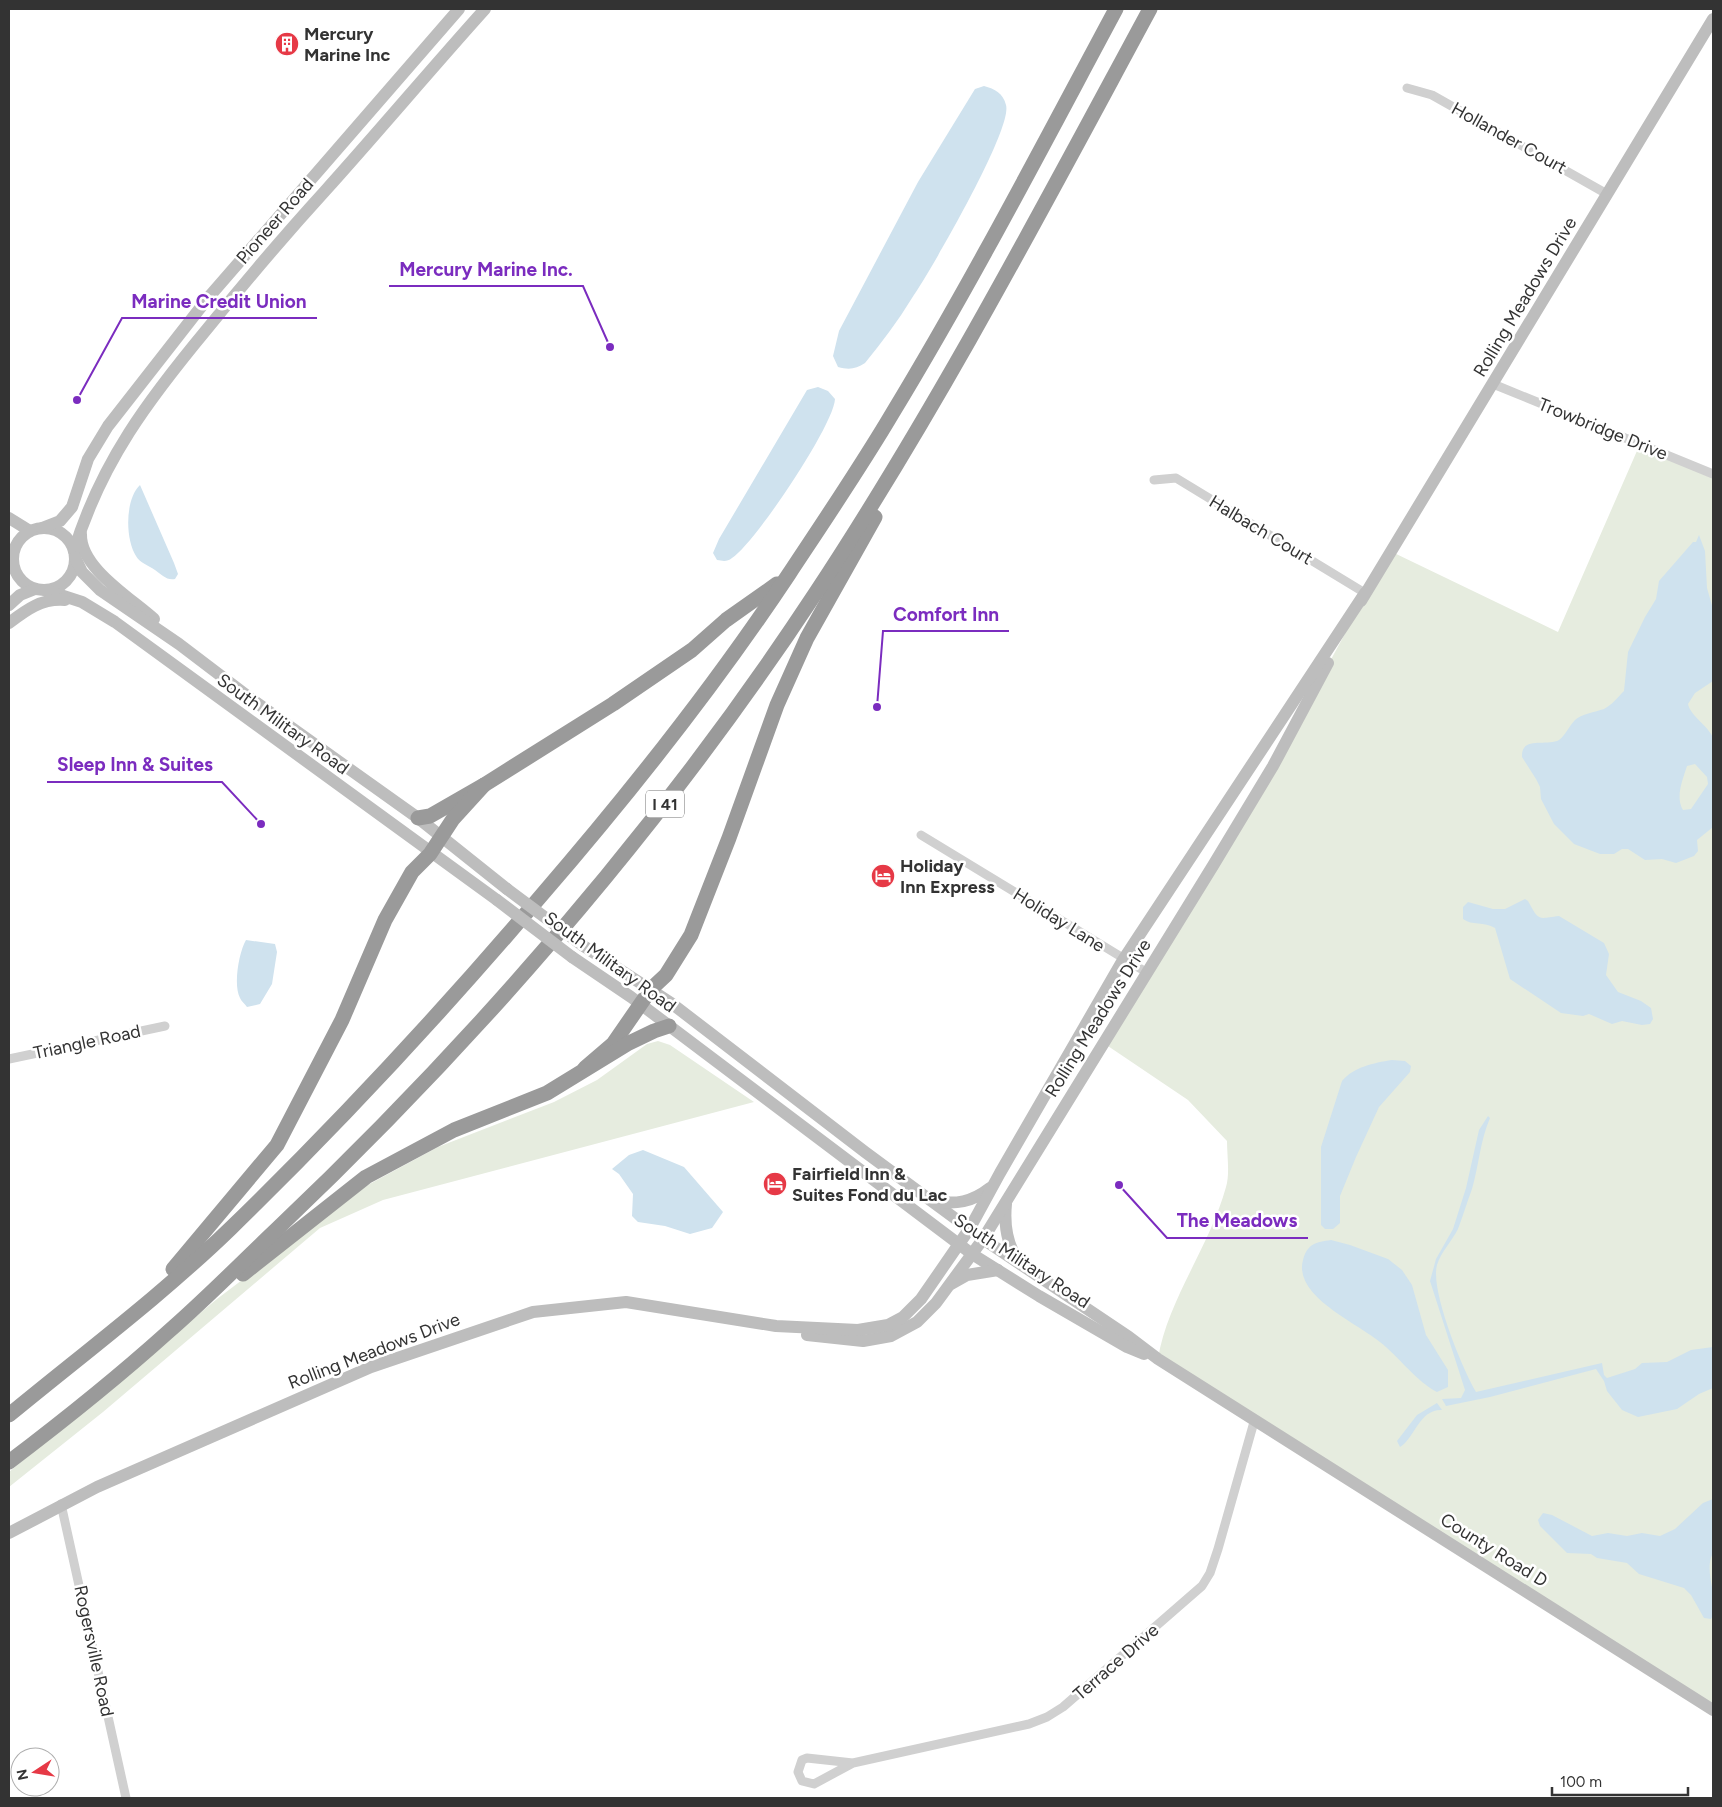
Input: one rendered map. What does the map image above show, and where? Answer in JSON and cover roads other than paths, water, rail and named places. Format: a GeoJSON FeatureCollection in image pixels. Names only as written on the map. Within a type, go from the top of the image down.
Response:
{"type":"FeatureCollection","features":[{"type":"Feature","properties":{"kind":"highway","name":"I 41"},"geometry":{"type":"LineString","coordinates":[[9,1415],[145,1304],[228,1230],[384,1073],[459,992],[640,778],[787,578],[892,414],[997,230],[1116,9]]}},
{"type":"Feature","properties":{"kind":"highway","name":"I 41"},"geometry":{"type":"LineString","coordinates":[[9,1462],[169,1332],[333,1176],[408,1101],[607,876],[668,801],[814,596],[917,432],[978,326],[1150,9]]}},
{"type":"Feature","properties":{"kind":"highway"},"geometry":{"type":"LineString","coordinates":[[585,1068],[613,1044],[651,989],[666,975],[690,935],[730,838],[777,705],[807,638],[881,506],[917,432]]}},
{"type":"Feature","properties":{"kind":"highway"},"geometry":{"type":"LineString","coordinates":[[418,818],[430,816],[621,699],[692,650],[726,620],[787,578]]}},
{"type":"Feature","properties":{"kind":"highway"},"geometry":{"type":"LineString","coordinates":[[145,1304],[277,1146],[342,1020],[385,920],[412,872],[430,854],[462,808],[484,784]]}},
{"type":"Feature","properties":{"kind":"highway"},"geometry":{"type":"LineString","coordinates":[[169,1332],[366,1177],[454,1130],[547,1093],[585,1068],[644,1035],[669,1026]]}},
{"type":"Feature","properties":{"kind":"main road","name":"Pioneer Road"},"geometry":{"type":"LineString","coordinates":[[36,529],[60,520],[72,507],[88,459],[108,426],[212,293],[459,9]]}},
{"type":"Feature","properties":{"kind":"main road","name":"Pioneer Road"},"geometry":{"type":"LineString","coordinates":[[75,554],[82,523],[127,433],[182,360],[260,264],[484,9]]}},
{"type":"Feature","properties":{"kind":"main road","name":"Rolling Meadows Drive"},"geometry":{"type":"LineString","coordinates":[[776,1326],[858,1330],[888,1325],[902,1317],[921,1299],[970,1228],[1123,960],[1365,593],[1713,19]]}},
{"type":"Feature","properties":{"kind":"main road"},"geometry":{"type":"LineString","coordinates":[[9,518],[36,529],[53,529],[62,533],[70,541],[75,554],[74,567],[64,583],[20,595],[9,605]]}},
{"type":"Feature","properties":{"kind":"main road"},"geometry":{"type":"LineString","coordinates":[[82,523],[82,543],[94,566],[179,644]]}},
{"type":"Feature","properties":{"kind":"main road"},"geometry":{"type":"LineString","coordinates":[[11,562],[18,541],[36,529]]}},
{"type":"Feature","properties":{"kind":"main road"},"geometry":{"type":"LineString","coordinates":[[9,544],[11,562],[20,579],[40,590]]}},
{"type":"Feature","properties":{"kind":"main road","name":"South Military Road"},"geometry":{"type":"LineString","coordinates":[[75,554],[82,572],[100,590],[179,644],[254,701],[418,818],[506,889],[582,945],[651,989],[983,1239],[1129,1337],[1158,1359],[1254,1422]]}},
{"type":"Feature","properties":{"kind":"main road","name":"South Military Road"},"geometry":{"type":"LineString","coordinates":[[40,590],[69,596],[90,606],[115,622],[430,854],[497,900],[572,957],[669,1026],[972,1254],[1112,1338],[1158,1359]]}},
{"type":"Feature","properties":{"kind":"main road","name":"Rolling Meadows Drive"},"geometry":{"type":"LineString","coordinates":[[9,1533],[61,1504],[371,1367],[533,1312],[626,1302],[776,1326],[827,1338],[863,1341],[881,1338],[902,1331],[917,1322],[929,1311],[972,1254],[1007,1200],[1273,766],[1365,593]]}},
{"type":"Feature","properties":{"kind":"main road"},"geometry":{"type":"LineString","coordinates":[[9,623],[32,607],[46,601],[69,601],[90,606]]}},
{"type":"Feature","properties":{"kind":"main road"},"geometry":{"type":"LineString","coordinates":[[931,1200],[948,1204],[965,1202],[979,1196],[994,1184]]}},
{"type":"Feature","properties":{"kind":"main road"},"geometry":{"type":"LineString","coordinates":[[1007,1200],[1005,1218],[1007,1233],[1015,1256],[1020,1264]]}},
{"type":"Feature","properties":{"kind":"main road"},"geometry":{"type":"LineString","coordinates":[[949,1285],[967,1276],[998,1270]]}},
{"type":"Feature","properties":{"kind":"main road","name":"County Road D"},"geometry":{"type":"LineString","coordinates":[[1254,1422],[1713,1710]]}},
{"type":"Feature","properties":{"kind":"street","name":"Hollander Court"},"geometry":{"type":"LineString","coordinates":[[1407,88],[1432,95],[1607,194]]}},
{"type":"Feature","properties":{"kind":"street","name":"Trowbridge Drive"},"geometry":{"type":"LineString","coordinates":[[1493,384],[1713,474]]}},
{"type":"Feature","properties":{"kind":"street","name":"Halbach Court"},"geometry":{"type":"LineString","coordinates":[[1154,480],[1176,478],[1365,593]]}},
{"type":"Feature","properties":{"kind":"street","name":"Holiday Lane"},"geometry":{"type":"LineString","coordinates":[[921,835],[1123,960],[1146,972]]}},
{"type":"Feature","properties":{"kind":"street","name":"Triangle Road"},"geometry":{"type":"LineString","coordinates":[[9,1059],[165,1026]]}},
{"type":"Feature","properties":{"kind":"street","name":"Terrace Drive"},"geometry":{"type":"LineString","coordinates":[[853,1763],[807,1758],[802,1760],[798,1766],[799,1777],[802,1781],[814,1784],[853,1763],[1029,1724],[1047,1717],[1063,1707],[1202,1586],[1210,1572],[1218,1549],[1254,1422]]}},
{"type":"Feature","properties":{"kind":"street","name":"Rogersville Road"},"geometry":{"type":"LineString","coordinates":[[61,1504],[126,1798]]}},
{"type":"Feature","properties":{"kind":"water"},"geometry":{"type":"Polygon","coordinates":[[[984,86],[995,90],[1003,97],[1006,105],[1005,119],[997,142],[968,201],[921,283],[878,347],[862,365],[855,368],[838,367],[833,356],[839,331],[918,182],[975,89],[984,86]]]}},
{"type":"Feature","properties":{"kind":"water"},"geometry":{"type":"Polygon","coordinates":[[[818,387],[828,391],[835,399],[822,433],[808,457],[792,483],[743,548],[728,560],[717,560],[713,553],[719,539],[807,390],[818,387]]]}},
{"type":"Feature","properties":{"kind":"water"},"geometry":{"type":"Polygon","coordinates":[[[140,485],[174,563],[178,574],[175,579],[167,578],[142,562],[132,549],[128,530],[129,509],[135,491],[140,485]]]}},
{"type":"Feature","properties":{"kind":"water"},"geometry":{"type":"Polygon","coordinates":[[[1699,535],[1705,551],[1707,588],[1713,609],[1713,681],[1695,693],[1688,704],[1692,713],[1711,733],[1713,738],[1713,827],[1697,840],[1698,851],[1694,856],[1676,863],[1662,859],[1645,860],[1628,849],[1622,849],[1614,854],[1600,854],[1574,844],[1554,824],[1541,799],[1540,787],[1522,757],[1523,750],[1530,744],[1559,740],[1578,718],[1604,709],[1624,691],[1628,652],[1656,599],[1659,581],[1693,542],[1696,542],[1699,535]],[[1695,764],[1687,766],[1680,794],[1683,810],[1691,809],[1708,784],[1707,777],[1695,764]]]}},
{"type":"Feature","properties":{"kind":"water"},"geometry":{"type":"Polygon","coordinates":[[[1525,899],[1539,917],[1559,916],[1604,943],[1609,954],[1606,975],[1618,992],[1641,1001],[1651,1008],[1653,1019],[1650,1024],[1642,1025],[1622,1021],[1612,1024],[1589,1014],[1583,1016],[1561,1013],[1510,979],[1495,928],[1463,919],[1463,907],[1468,902],[1493,909],[1505,909],[1525,899]]]}},
{"type":"Feature","properties":{"kind":"water"},"geometry":{"type":"Polygon","coordinates":[[[246,940],[275,944],[277,952],[272,984],[260,1004],[247,1007],[241,999],[237,985],[239,960],[246,940]]]}},
{"type":"Feature","properties":{"kind":"water"},"geometry":{"type":"Polygon","coordinates":[[[1392,1060],[1405,1061],[1411,1066],[1410,1072],[1379,1107],[1340,1196],[1340,1223],[1333,1229],[1325,1229],[1321,1225],[1321,1147],[1342,1081],[1358,1069],[1371,1064],[1392,1060]]]}},
{"type":"Feature","properties":{"kind":"water"},"geometry":{"type":"Polygon","coordinates":[[[1488,1116],[1490,1118],[1484,1135],[1472,1189],[1458,1229],[1439,1260],[1436,1277],[1438,1292],[1449,1329],[1463,1366],[1476,1392],[1602,1363],[1604,1375],[1607,1378],[1635,1369],[1642,1363],[1667,1362],[1691,1350],[1713,1347],[1713,1388],[1699,1394],[1677,1409],[1638,1417],[1622,1410],[1607,1391],[1604,1381],[1596,1369],[1490,1397],[1446,1406],[1442,1399],[1461,1398],[1465,1390],[1430,1281],[1436,1259],[1453,1229],[1466,1188],[1479,1130],[1488,1116]]]}},
{"type":"Feature","properties":{"kind":"water"},"geometry":{"type":"Polygon","coordinates":[[[643,1150],[684,1167],[723,1212],[712,1228],[690,1234],[665,1226],[638,1222],[632,1216],[633,1194],[619,1174],[612,1169],[629,1155],[643,1150]]]}},
{"type":"Feature","properties":{"kind":"water"},"geometry":{"type":"Polygon","coordinates":[[[1331,1240],[1388,1259],[1402,1270],[1412,1285],[1426,1335],[1448,1370],[1448,1387],[1437,1392],[1430,1388],[1380,1342],[1317,1297],[1302,1273],[1303,1260],[1310,1247],[1331,1240]]]}},
{"type":"Feature","properties":{"kind":"water"},"geometry":{"type":"Polygon","coordinates":[[[1437,1403],[1442,1410],[1428,1414],[1400,1447],[1397,1441],[1417,1415],[1437,1403]]]}},
{"type":"Feature","properties":{"kind":"water"},"geometry":{"type":"Polygon","coordinates":[[[1713,1499],[1713,1553],[1710,1569],[1714,1612],[1711,1619],[1704,1618],[1691,1595],[1684,1588],[1639,1574],[1627,1563],[1597,1558],[1591,1554],[1567,1553],[1540,1526],[1538,1520],[1543,1513],[1552,1515],[1592,1536],[1608,1533],[1627,1536],[1642,1533],[1660,1536],[1675,1529],[1703,1503],[1713,1499]]]}},
{"type":"Feature","properties":{"kind":"place","name":"Mercury Marine Inc"},"geometry":{"type":"Point","coordinates":[287,44]}},
{"type":"Feature","properties":{"kind":"place","name":"Mercury Marine Inc."},"geometry":{"type":"Point","coordinates":[610,347]}},
{"type":"Feature","properties":{"kind":"place","name":"Marine Credit Union"},"geometry":{"type":"Point","coordinates":[77,400]}},
{"type":"Feature","properties":{"kind":"place","name":"Comfort Inn"},"geometry":{"type":"Point","coordinates":[877,707]}},
{"type":"Feature","properties":{"kind":"place","name":"Sleep Inn & Suites"},"geometry":{"type":"Point","coordinates":[261,824]}},
{"type":"Feature","properties":{"kind":"place","name":"Holiday Inn Express"},"geometry":{"type":"Point","coordinates":[883,876]}},
{"type":"Feature","properties":{"kind":"place","name":"Fairfield Inn & Suites Fond du Lac"},"geometry":{"type":"Point","coordinates":[775,1184]}},
{"type":"Feature","properties":{"kind":"place","name":"The Meadows"},"geometry":{"type":"Point","coordinates":[1119,1185]}}]}
